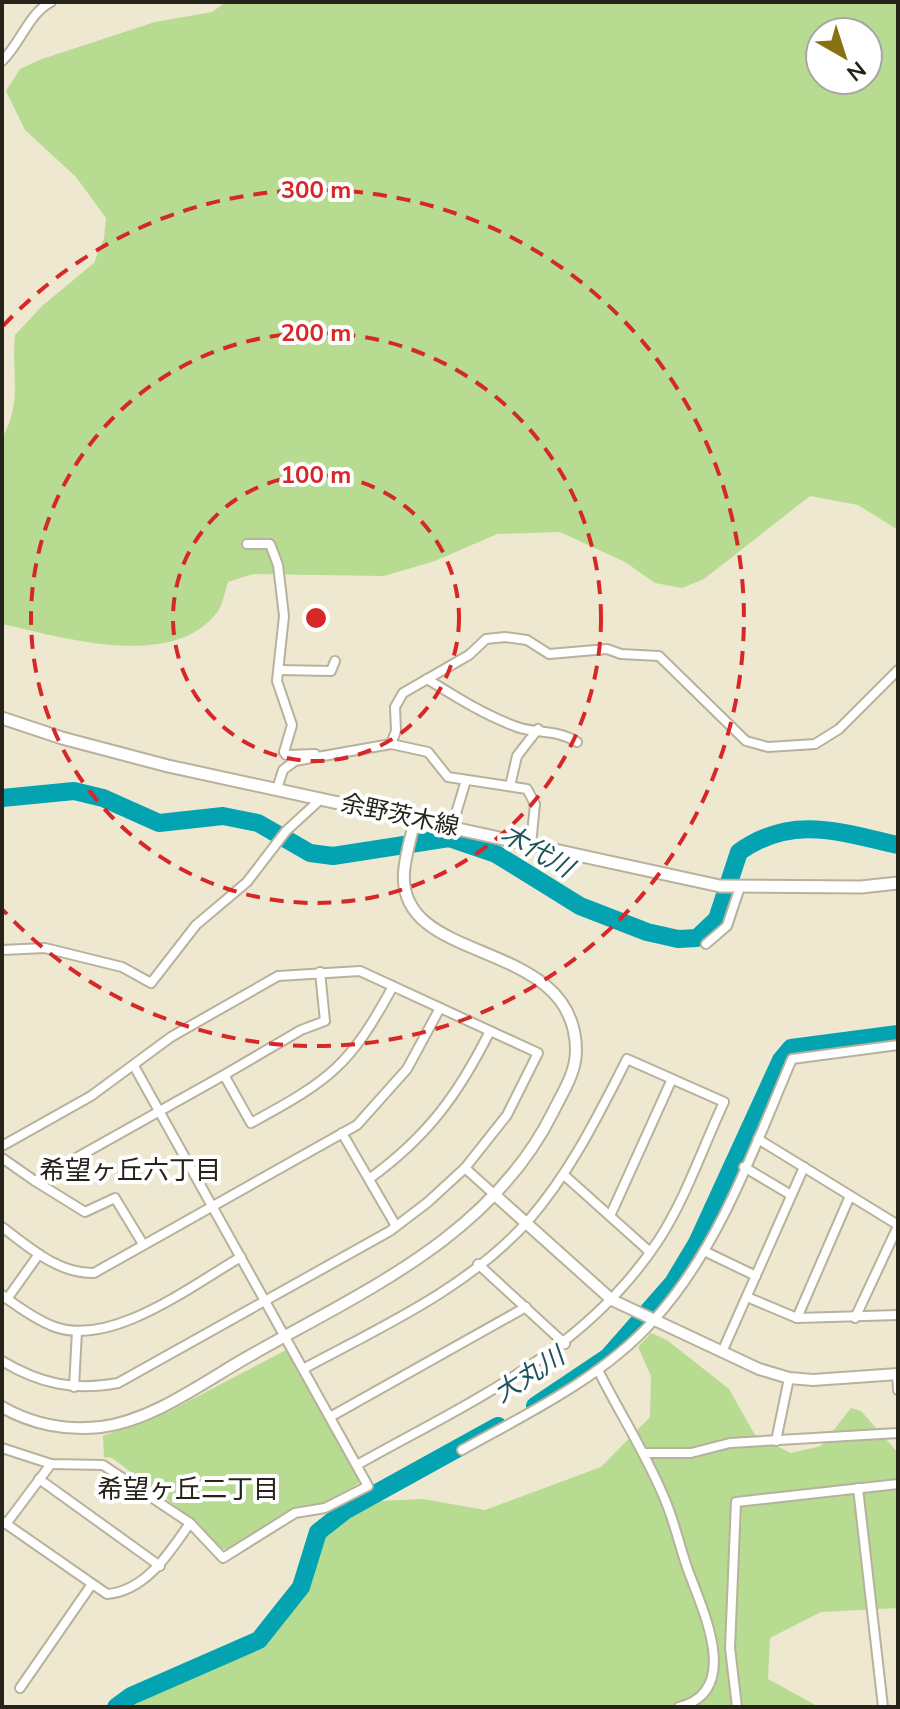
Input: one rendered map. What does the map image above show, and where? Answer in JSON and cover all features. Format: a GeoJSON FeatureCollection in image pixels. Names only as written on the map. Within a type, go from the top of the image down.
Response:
{"type":"FeatureCollection","features":[{"type":"Feature","properties":{"kind":"main road","name":"余野茨木線"},"geometry":{"type":"LineString","coordinates":[[2,718],[62,738],[322,798],[414,823],[452,827],[720,886],[793,884],[861,887],[898,883]]}},
{"type":"Feature","properties":{"kind":"street"},"geometry":{"type":"LineString","coordinates":[[2,61],[12,51],[38,9],[51,2]]}},
{"type":"Feature","properties":{"kind":"street"},"geometry":{"type":"LineString","coordinates":[[247,544],[270,544],[278,565],[284,616],[277,681],[292,725],[284,752],[286,755],[323,756]]}},
{"type":"Feature","properties":{"kind":"street"},"geometry":{"type":"LineString","coordinates":[[391,744],[396,731],[395,707],[403,693],[469,655],[486,639],[505,637],[527,640],[549,654],[607,649],[621,654],[659,656],[746,741],[768,747],[815,744],[839,729],[898,670]]}},
{"type":"Feature","properties":{"kind":"street"},"geometry":{"type":"LineString","coordinates":[[280,670],[331,671],[335,661]]}},
{"type":"Feature","properties":{"kind":"street"},"geometry":{"type":"LineString","coordinates":[[427,679],[521,729],[563,733],[577,742]]}},
{"type":"Feature","properties":{"kind":"street"},"geometry":{"type":"LineString","coordinates":[[510,786],[517,756],[538,729]]}},
{"type":"Feature","properties":{"kind":"street"},"geometry":{"type":"LineString","coordinates":[[277,789],[283,770],[295,761],[391,744],[428,752],[448,777],[527,789],[533,795],[531,844]]}},
{"type":"Feature","properties":{"kind":"street"},"geometry":{"type":"LineString","coordinates":[[452,827],[466,780]]}},
{"type":"Feature","properties":{"kind":"street"},"geometry":{"type":"LineString","coordinates":[[2,950],[45,948],[122,967],[151,983],[196,925],[247,882],[280,838],[322,798]]}},
{"type":"Feature","properties":{"kind":"street"},"geometry":{"type":"LineString","coordinates":[[2,1407],[52,1426],[103,1427],[159,1407],[410,1266],[436,1248],[496,1196],[549,1119],[573,1071],[573,1026],[563,1003],[535,976],[450,937],[426,922],[408,893],[405,867],[414,823]]}},
{"type":"Feature","properties":{"kind":"street"},"geometry":{"type":"LineString","coordinates":[[706,944],[727,926],[737,887]]}},
{"type":"Feature","properties":{"kind":"street"},"geometry":{"type":"LineString","coordinates":[[2,1146],[91,1096],[171,1037],[278,976],[360,971],[538,1053],[507,1115],[465,1168],[396,1226],[266,1302],[118,1383],[74,1387],[38,1380],[2,1361]]}},
{"type":"Feature","properties":{"kind":"street"},"geometry":{"type":"LineString","coordinates":[[35,1181],[301,1030],[325,1021],[320,972]]}},
{"type":"Feature","properties":{"kind":"street"},"geometry":{"type":"LineString","coordinates":[[224,1075],[251,1123],[313,1089],[335,1072],[359,1044],[393,986]]}},
{"type":"Feature","properties":{"kind":"street"},"geometry":{"type":"LineString","coordinates":[[2,1227],[39,1254],[72,1272],[94,1273],[357,1125],[407,1069],[440,1008]]}},
{"type":"Feature","properties":{"kind":"street"},"geometry":{"type":"LineString","coordinates":[[369,1179],[427,1131],[469,1073],[490,1031]]}},
{"type":"Feature","properties":{"kind":"street"},"geometry":{"type":"LineString","coordinates":[[462,1450],[598,1370],[647,1319],[704,1251],[758,1139],[792,1059],[898,1045]]}},
{"type":"Feature","properties":{"kind":"street"},"geometry":{"type":"LineString","coordinates":[[303,1369],[443,1292],[526,1223],[564,1175],[627,1059],[724,1102],[650,1252],[612,1300],[565,1344],[531,1367],[357,1465]]}},
{"type":"Feature","properties":{"kind":"street"},"geometry":{"type":"LineString","coordinates":[[2,1448],[51,1464],[103,1465],[190,1523],[223,1558],[295,1513],[325,1508],[368,1486],[134,1066]]}},
{"type":"Feature","properties":{"kind":"street"},"geometry":{"type":"LineString","coordinates":[[610,1216],[672,1079]]}},
{"type":"Feature","properties":{"kind":"street"},"geometry":{"type":"LineString","coordinates":[[342,1133],[396,1226]]}},
{"type":"Feature","properties":{"kind":"street"},"geometry":{"type":"LineString","coordinates":[[758,1139],[898,1226],[855,1318]]}},
{"type":"Feature","properties":{"kind":"street"},"geometry":{"type":"LineString","coordinates":[[2,1158],[85,1212],[115,1198],[143,1244]]}},
{"type":"Feature","properties":{"kind":"street"},"geometry":{"type":"LineString","coordinates":[[744,1167],[791,1195]]}},
{"type":"Feature","properties":{"kind":"street"},"geometry":{"type":"LineString","coordinates":[[722,1352],[804,1167]]}},
{"type":"Feature","properties":{"kind":"street"},"geometry":{"type":"LineString","coordinates":[[465,1168],[612,1300],[647,1319],[789,1378],[897,1374],[898,1390]]}},
{"type":"Feature","properties":{"kind":"street"},"geometry":{"type":"LineString","coordinates":[[564,1175],[650,1252]]}},
{"type":"Feature","properties":{"kind":"street"},"geometry":{"type":"LineString","coordinates":[[797,1318],[850,1196]]}},
{"type":"Feature","properties":{"kind":"street"},"geometry":{"type":"LineString","coordinates":[[704,1251],[756,1276]]}},
{"type":"Feature","properties":{"kind":"street"},"geometry":{"type":"LineString","coordinates":[[39,1254],[4,1297],[40,1320],[77,1331],[123,1324],[241,1257]]}},
{"type":"Feature","properties":{"kind":"street"},"geometry":{"type":"LineString","coordinates":[[478,1264],[565,1344]]}},
{"type":"Feature","properties":{"kind":"street"},"geometry":{"type":"LineString","coordinates":[[747,1297],[797,1318],[898,1315]]}},
{"type":"Feature","properties":{"kind":"street"},"geometry":{"type":"LineString","coordinates":[[330,1417],[526,1307]]}},
{"type":"Feature","properties":{"kind":"street"},"geometry":{"type":"LineString","coordinates":[[74,1387],[77,1331]]}},
{"type":"Feature","properties":{"kind":"street"},"geometry":{"type":"LineString","coordinates":[[598,1370],[643,1453],[676,1527],[712,1630],[713,1674],[705,1692],[691,1704],[679,1707]]}},
{"type":"Feature","properties":{"kind":"street"},"geometry":{"type":"LineString","coordinates":[[776,1441],[789,1378]]}},
{"type":"Feature","properties":{"kind":"street"},"geometry":{"type":"LineString","coordinates":[[643,1453],[691,1453],[730,1443],[898,1433]]}},
{"type":"Feature","properties":{"kind":"street"},"geometry":{"type":"LineString","coordinates":[[51,1464],[4,1522],[107,1594],[118,1593],[160,1566],[190,1523]]}},
{"type":"Feature","properties":{"kind":"street"},"geometry":{"type":"LineString","coordinates":[[39,1479],[160,1566]]}},
{"type":"Feature","properties":{"kind":"street"},"geometry":{"type":"LineString","coordinates":[[737,1707],[730,1648],[736,1502],[898,1484]]}},
{"type":"Feature","properties":{"kind":"street"},"geometry":{"type":"LineString","coordinates":[[858,1488],[883,1707]]}},
{"type":"Feature","properties":{"kind":"street"},"geometry":{"type":"LineString","coordinates":[[20,1688],[92,1584]]}},
{"type":"Feature","properties":{"kind":"green space"},"geometry":{"type":"Polygon","coordinates":[[[226,2],[898,2],[898,530],[858,505],[810,496],[704,579],[682,588],[655,583],[625,562],[560,532],[497,534],[435,561],[384,576],[253,574],[228,582],[218,611],[199,630],[174,641],[146,645],[85,642],[2,624],[2,438],[14,400],[15,335],[42,306],[94,263],[104,238],[106,218],[76,177],[25,130],[6,91],[20,69],[155,22],[212,12],[226,2]]]}},
{"type":"Feature","properties":{"kind":"green space"},"geometry":{"type":"Polygon","coordinates":[[[651,1333],[667,1340],[729,1389],[755,1435],[791,1453],[821,1446],[851,1408],[861,1411],[898,1453],[898,1608],[821,1612],[770,1638],[768,1679],[819,1707],[130,1707],[245,1642],[278,1612],[338,1503],[423,1499],[485,1510],[601,1467],[650,1417],[651,1376],[638,1347],[651,1333]]]}},
{"type":"Feature","properties":{"kind":"green space"},"geometry":{"type":"Polygon","coordinates":[[[286,1350],[362,1481],[324,1505],[289,1512],[228,1550],[221,1548],[197,1522],[112,1458],[104,1457],[103,1436],[168,1412],[286,1350]]]}},
{"type":"Feature","properties":{"kind":"waterway","name":"木代川"},"geometry":{"type":"LineString","coordinates":[[2,798],[74,791],[103,798],[159,823],[223,816],[258,823],[310,853],[333,856],[449,838],[496,854],[580,906],[647,932],[678,939],[697,938],[717,919],[739,852],[759,840],[778,833],[817,829],[898,845]]}},
{"type":"Feature","properties":{"kind":"waterway","name":"大丸川"},"geometry":{"type":"LineString","coordinates":[[535,1406],[608,1357],[673,1283],[697,1243],[781,1060],[791,1048],[898,1034]]}},
{"type":"Feature","properties":{"kind":"waterway","name":"大丸川"},"geometry":{"type":"LineString","coordinates":[[116,1707],[131,1696],[259,1640],[301,1587],[318,1532],[346,1510],[498,1426]]}},
{"type":"Feature","properties":{"kind":"district","name":"希望ヶ丘六丁目"},"geometry":{"type":"Point","coordinates":[130,1170]}},
{"type":"Feature","properties":{"kind":"district","name":"希望ヶ丘二丁目"},"geometry":{"type":"Point","coordinates":[188,1489]}}]}
